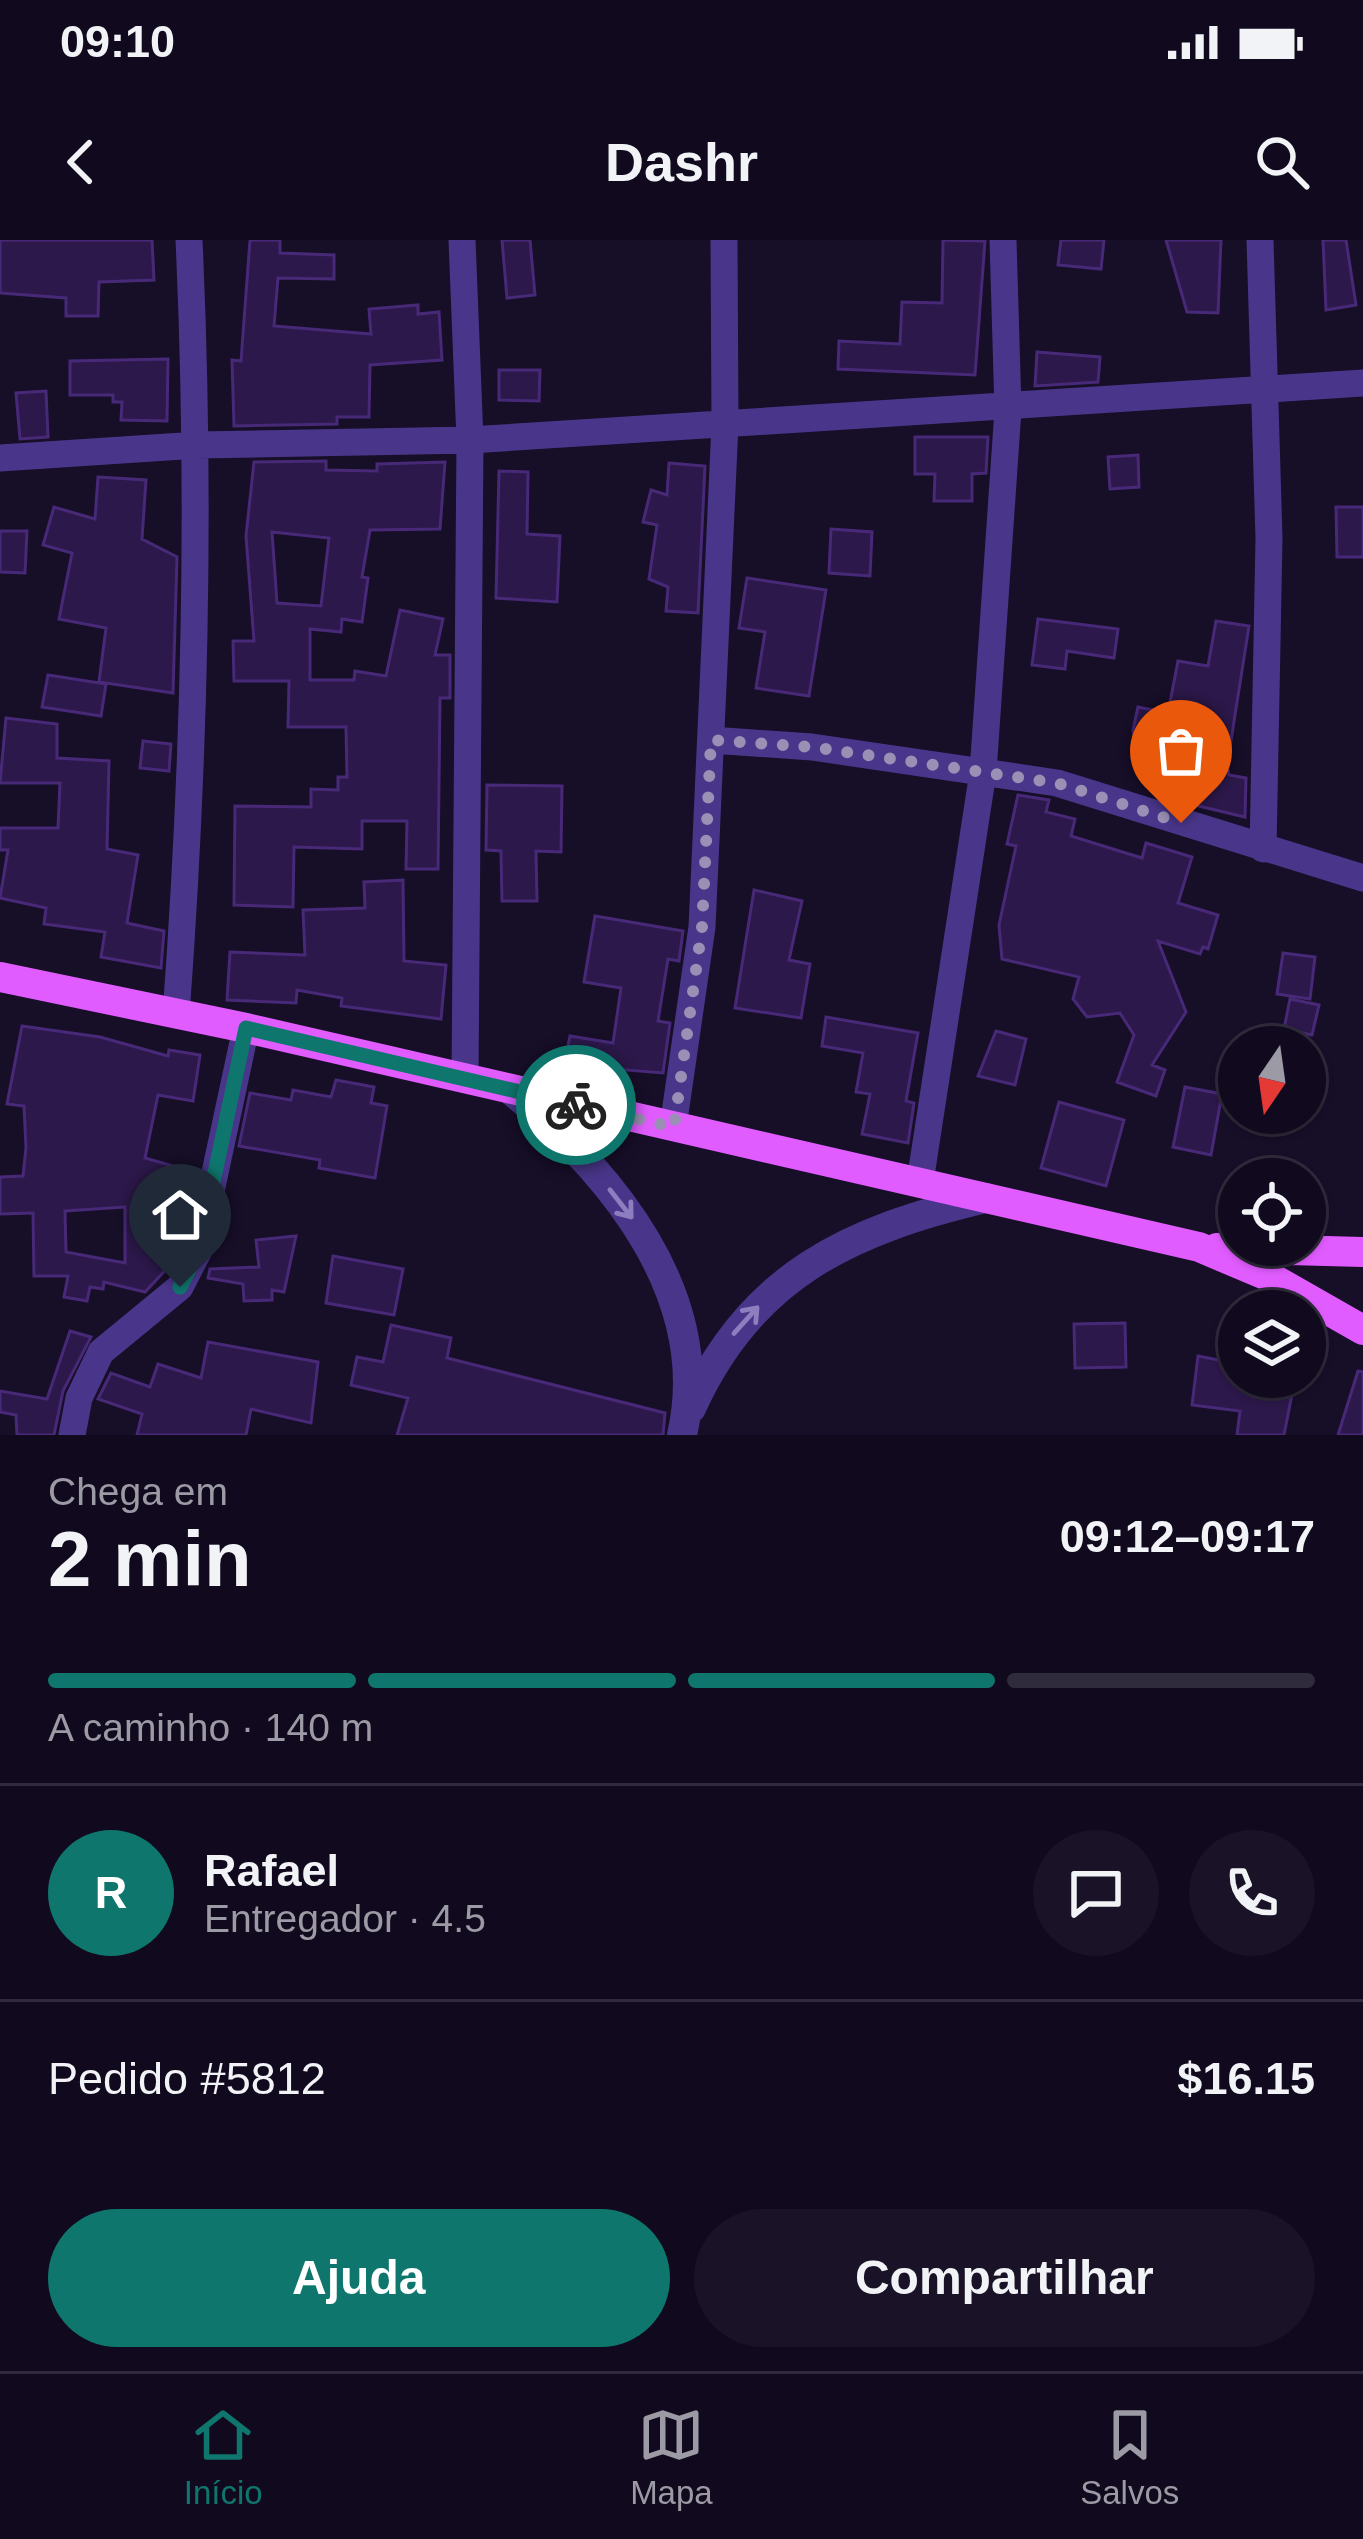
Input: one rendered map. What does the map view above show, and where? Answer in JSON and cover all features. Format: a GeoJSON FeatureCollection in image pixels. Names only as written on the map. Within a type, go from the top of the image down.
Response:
{"type":"FeatureCollection","features":[{"type":"Feature","properties":{"kind":"main road"},"geometry":{"type":"LineString","coordinates":[[0,977],[465,1077],[1199,1247],[1270,1277],[1363,1330]]}},
{"type":"Feature","properties":{"kind":"main road"},"geometry":{"type":"LineString","coordinates":[[1199,1247],[1363,1252]]}},
{"type":"Feature","properties":{"kind":"street"},"geometry":{"type":"LineString","coordinates":[[176,1015],[188,852],[199,445],[190,240]]}},
{"type":"Feature","properties":{"kind":"street"},"geometry":{"type":"LineString","coordinates":[[463,240],[470,440],[465,1077]]}},
{"type":"Feature","properties":{"kind":"street"},"geometry":{"type":"LineString","coordinates":[[674,1127],[702,927],[725,424],[724,240]]}},
{"type":"Feature","properties":{"kind":"street"},"geometry":{"type":"LineString","coordinates":[[920,1183],[983,772],[1008,410],[1003,240]]}},
{"type":"Feature","properties":{"kind":"street"},"geometry":{"type":"LineString","coordinates":[[1260,240],[1269,538],[1264,849]]}},
{"type":"Feature","properties":{"kind":"street"},"geometry":{"type":"LineString","coordinates":[[0,458],[199,445],[470,440],[1008,410],[1363,383]]}},
{"type":"Feature","properties":{"kind":"street"},"geometry":{"type":"LineString","coordinates":[[711,740],[812,747],[1057,783],[1363,878]]}},
{"type":"Feature","properties":{"kind":"street"},"geometry":{"type":"LineString","coordinates":[[72,1435],[79,1399],[101,1352],[180,1287],[198,1252],[246,1028]]}},
{"type":"Feature","properties":{"kind":"street"},"geometry":{"type":"LineString","coordinates":[[511,1090],[578,1154],[645,1235],[665,1275],[681,1331],[684,1427]]}},
{"type":"Feature","properties":{"kind":"street"},"geometry":{"type":"LineString","coordinates":[[684,1427],[713,1359],[789,1276],[865,1233],[986,1198]]}},
{"type":"Feature","properties":{"kind":"building"},"geometry":{"type":"Polygon","coordinates":[[[0,240],[152,240],[154,280],[99,282],[98,316],[66,316],[66,298],[0,293],[0,240]]]}},
{"type":"Feature","properties":{"kind":"building"},"geometry":{"type":"Polygon","coordinates":[[[250,240],[280,240],[280,253],[334,255],[334,279],[278,278],[274,326],[371,334],[369,309],[418,305],[418,314],[439,312],[442,360],[370,365],[369,417],[337,417],[337,424],[234,426],[232,360],[241,361],[250,240]]]}},
{"type":"Feature","properties":{"kind":"building"},"geometry":{"type":"Polygon","coordinates":[[[502,240],[530,240],[535,295],[507,298],[502,240]]]}},
{"type":"Feature","properties":{"kind":"building"},"geometry":{"type":"Polygon","coordinates":[[[943,240],[985,241],[975,375],[838,369],[839,341],[900,344],[902,302],[942,303],[943,240]]]}},
{"type":"Feature","properties":{"kind":"building"},"geometry":{"type":"Polygon","coordinates":[[[1061,240],[1104,240],[1101,269],[1058,265],[1061,240]]]}},
{"type":"Feature","properties":{"kind":"building"},"geometry":{"type":"Polygon","coordinates":[[[1166,240],[1221,240],[1218,313],[1187,312],[1166,240]]]}},
{"type":"Feature","properties":{"kind":"building"},"geometry":{"type":"Polygon","coordinates":[[[1323,240],[1346,240],[1356,305],[1326,310],[1323,240]]]}},
{"type":"Feature","properties":{"kind":"building"},"geometry":{"type":"Polygon","coordinates":[[[1037,352],[1100,357],[1098,382],[1035,386],[1037,352]]]}},
{"type":"Feature","properties":{"kind":"building"},"geometry":{"type":"Polygon","coordinates":[[[168,359],[167,421],[121,420],[122,402],[113,402],[113,395],[70,395],[70,361],[168,359]]]}},
{"type":"Feature","properties":{"kind":"building"},"geometry":{"type":"Polygon","coordinates":[[[499,370],[540,370],[539,401],[499,400],[499,370]]]}},
{"type":"Feature","properties":{"kind":"building"},"geometry":{"type":"Polygon","coordinates":[[[46,391],[48,437],[20,439],[16,393],[46,391]]]}},
{"type":"Feature","properties":{"kind":"building"},"geometry":{"type":"Polygon","coordinates":[[[915,437],[988,437],[986,473],[972,474],[972,501],[934,501],[935,474],[915,474],[915,437]]]}},
{"type":"Feature","properties":{"kind":"building"},"geometry":{"type":"Polygon","coordinates":[[[1138,455],[1139,487],[1110,489],[1108,457],[1138,455]]]}},
{"type":"Feature","properties":{"kind":"building"},"geometry":{"type":"Polygon","coordinates":[[[326,461],[326,470],[377,471],[377,464],[445,462],[440,529],[370,530],[362,577],[368,578],[362,622],[342,619],[341,632],[310,629],[310,680],[354,680],[355,671],[386,676],[400,610],[443,619],[435,655],[450,655],[450,698],[440,698],[438,869],[406,869],[407,821],[362,821],[362,849],[294,847],[293,907],[234,905],[235,806],[311,807],[311,789],[338,790],[338,777],[347,777],[346,727],[288,727],[289,681],[234,681],[233,641],[254,641],[246,536],[254,462],[326,461]],[[272,532],[277,603],[321,606],[329,538],[272,532]]]}},
{"type":"Feature","properties":{"kind":"building"},"geometry":{"type":"Polygon","coordinates":[[[669,463],[705,466],[698,613],[666,611],[668,587],[649,579],[657,525],[643,522],[651,490],[667,495],[669,463]]]}},
{"type":"Feature","properties":{"kind":"building"},"geometry":{"type":"Polygon","coordinates":[[[499,471],[528,472],[527,534],[560,536],[557,602],[496,598],[499,471]]]}},
{"type":"Feature","properties":{"kind":"building"},"geometry":{"type":"Polygon","coordinates":[[[98,477],[146,480],[142,539],[177,557],[173,693],[99,682],[106,628],[59,619],[72,553],[43,545],[54,507],[95,519],[98,477]]]}},
{"type":"Feature","properties":{"kind":"building"},"geometry":{"type":"Polygon","coordinates":[[[1336,507],[1363,507],[1363,557],[1337,557],[1336,507]]]}},
{"type":"Feature","properties":{"kind":"building"},"geometry":{"type":"Polygon","coordinates":[[[831,529],[872,532],[870,576],[829,573],[831,529]]]}},
{"type":"Feature","properties":{"kind":"building"},"geometry":{"type":"Polygon","coordinates":[[[0,531],[27,531],[25,573],[0,572],[0,531]]]}},
{"type":"Feature","properties":{"kind":"building"},"geometry":{"type":"Polygon","coordinates":[[[747,578],[826,590],[809,696],[756,688],[765,632],[739,628],[747,578]]]}},
{"type":"Feature","properties":{"kind":"building"},"geometry":{"type":"Polygon","coordinates":[[[1038,619],[1118,629],[1114,658],[1067,651],[1065,669],[1032,665],[1038,619]]]}},
{"type":"Feature","properties":{"kind":"building"},"geometry":{"type":"Polygon","coordinates":[[[1216,621],[1249,626],[1227,766],[1229,775],[1246,778],[1245,817],[1173,800],[1183,756],[1136,748],[1133,730],[1138,707],[1168,713],[1178,661],[1208,666],[1216,621]]]}},
{"type":"Feature","properties":{"kind":"building"},"geometry":{"type":"Polygon","coordinates":[[[48,675],[106,684],[101,716],[42,707],[48,675]]]}},
{"type":"Feature","properties":{"kind":"building"},"geometry":{"type":"Polygon","coordinates":[[[6,718],[57,724],[57,758],[109,761],[107,849],[138,855],[127,923],[164,931],[161,968],[101,957],[105,932],[44,924],[46,908],[0,898],[8,850],[0,850],[0,828],[58,828],[60,783],[0,783],[6,718]]]}},
{"type":"Feature","properties":{"kind":"building"},"geometry":{"type":"Polygon","coordinates":[[[143,741],[171,744],[169,771],[140,768],[143,741]]]}},
{"type":"Feature","properties":{"kind":"building"},"geometry":{"type":"Polygon","coordinates":[[[487,785],[562,786],[561,852],[536,851],[537,901],[502,901],[501,851],[486,850],[487,785]]]}},
{"type":"Feature","properties":{"kind":"building"},"geometry":{"type":"Polygon","coordinates":[[[1018,795],[1049,800],[1046,812],[1075,819],[1071,836],[1142,858],[1146,843],[1192,857],[1178,903],[1218,915],[1208,949],[1203,947],[1200,954],[1158,941],[1186,1012],[1152,1065],[1165,1070],[1156,1096],[1117,1082],[1134,1035],[1120,1013],[1087,1017],[1073,999],[1079,977],[1002,959],[999,925],[1016,846],[1007,844],[1018,795]]]}},
{"type":"Feature","properties":{"kind":"building"},"geometry":{"type":"Polygon","coordinates":[[[403,880],[404,961],[446,965],[441,1019],[341,1006],[342,998],[297,990],[296,1003],[227,1000],[230,952],[305,955],[303,910],[365,908],[364,882],[403,880]]]}},
{"type":"Feature","properties":{"kind":"building"},"geometry":{"type":"Polygon","coordinates":[[[754,890],[802,901],[789,960],[810,964],[801,1018],[735,1008],[754,890]]]}},
{"type":"Feature","properties":{"kind":"building"},"geometry":{"type":"Polygon","coordinates":[[[595,916],[683,931],[679,961],[668,959],[658,1021],[670,1023],[663,1073],[564,1065],[570,1036],[613,1043],[621,988],[584,982],[595,916]]]}},
{"type":"Feature","properties":{"kind":"building"},"geometry":{"type":"Polygon","coordinates":[[[1283,953],[1315,957],[1310,999],[1277,994],[1283,953]]]}},
{"type":"Feature","properties":{"kind":"building"},"geometry":{"type":"Polygon","coordinates":[[[1290,999],[1319,1005],[1314,1026],[1285,1026],[1290,999]]]}},
{"type":"Feature","properties":{"kind":"building"},"geometry":{"type":"Polygon","coordinates":[[[826,1017],[918,1033],[906,1101],[914,1103],[908,1143],[862,1134],[870,1094],[856,1092],[863,1053],[822,1046],[826,1017]]]}},
{"type":"Feature","properties":{"kind":"building"},"geometry":{"type":"Polygon","coordinates":[[[22,1026],[100,1037],[168,1056],[169,1050],[200,1055],[193,1101],[158,1095],[145,1158],[197,1173],[189,1209],[173,1204],[172,1263],[145,1292],[104,1282],[103,1289],[90,1287],[87,1301],[64,1297],[68,1276],[34,1276],[33,1213],[0,1214],[0,1177],[23,1176],[26,1148],[24,1106],[7,1104],[22,1026]],[[125,1207],[65,1211],[66,1252],[125,1263],[125,1207]]]}},
{"type":"Feature","properties":{"kind":"building"},"geometry":{"type":"Polygon","coordinates":[[[996,1031],[1026,1039],[1015,1085],[978,1076],[996,1031]]]}},
{"type":"Feature","properties":{"kind":"building"},"geometry":{"type":"Polygon","coordinates":[[[336,1080],[374,1087],[371,1103],[387,1106],[375,1178],[319,1168],[320,1160],[239,1146],[250,1093],[291,1100],[293,1090],[331,1097],[336,1080]]]}},
{"type":"Feature","properties":{"kind":"building"},"geometry":{"type":"Polygon","coordinates":[[[1185,1087],[1218,1093],[1211,1155],[1173,1147],[1185,1087]]]}},
{"type":"Feature","properties":{"kind":"building"},"geometry":{"type":"Polygon","coordinates":[[[1059,1102],[1124,1120],[1106,1186],[1041,1168],[1059,1102]]]}},
{"type":"Feature","properties":{"kind":"building"},"geometry":{"type":"Polygon","coordinates":[[[296,1236],[284,1292],[272,1290],[272,1300],[244,1301],[243,1284],[208,1278],[210,1269],[259,1267],[256,1240],[296,1236]]]}},
{"type":"Feature","properties":{"kind":"building"},"geometry":{"type":"Polygon","coordinates":[[[333,1256],[403,1269],[394,1315],[326,1303],[333,1256]]]}},
{"type":"Feature","properties":{"kind":"building"},"geometry":{"type":"Polygon","coordinates":[[[1125,1323],[1126,1367],[1075,1368],[1074,1324],[1125,1323]]]}},
{"type":"Feature","properties":{"kind":"building"},"geometry":{"type":"Polygon","coordinates":[[[391,1325],[451,1338],[447,1358],[665,1413],[663,1435],[397,1435],[408,1398],[351,1385],[357,1357],[383,1362],[391,1325]]]}},
{"type":"Feature","properties":{"kind":"building"},"geometry":{"type":"Polygon","coordinates":[[[70,1331],[91,1337],[63,1391],[54,1435],[17,1435],[16,1415],[0,1412],[0,1391],[47,1399],[70,1331]]]}},
{"type":"Feature","properties":{"kind":"building"},"geometry":{"type":"Polygon","coordinates":[[[208,1342],[318,1362],[311,1423],[251,1409],[246,1435],[137,1435],[142,1414],[98,1399],[111,1373],[150,1387],[158,1364],[201,1378],[208,1342]]]}},
{"type":"Feature","properties":{"kind":"building"},"geometry":{"type":"Polygon","coordinates":[[[1198,1356],[1218,1360],[1218,1398],[1291,1398],[1284,1435],[1237,1435],[1240,1411],[1192,1405],[1198,1356]]]}},
{"type":"Feature","properties":{"kind":"building"},"geometry":{"type":"Polygon","coordinates":[[[1358,1371],[1363,1372],[1363,1435],[1338,1435],[1358,1371]]]}},
{"type":"Feature","properties":{"kind":"way so far"},"geometry":{"type":"LineString","coordinates":[[576,1105],[674,1127],[702,927],[711,740],[812,747],[1057,783],[1181,823]]}},
{"type":"Feature","properties":{"kind":"route"},"geometry":{"type":"LineString","coordinates":[[180,1287],[198,1252],[246,1028],[576,1105]]}}]}
